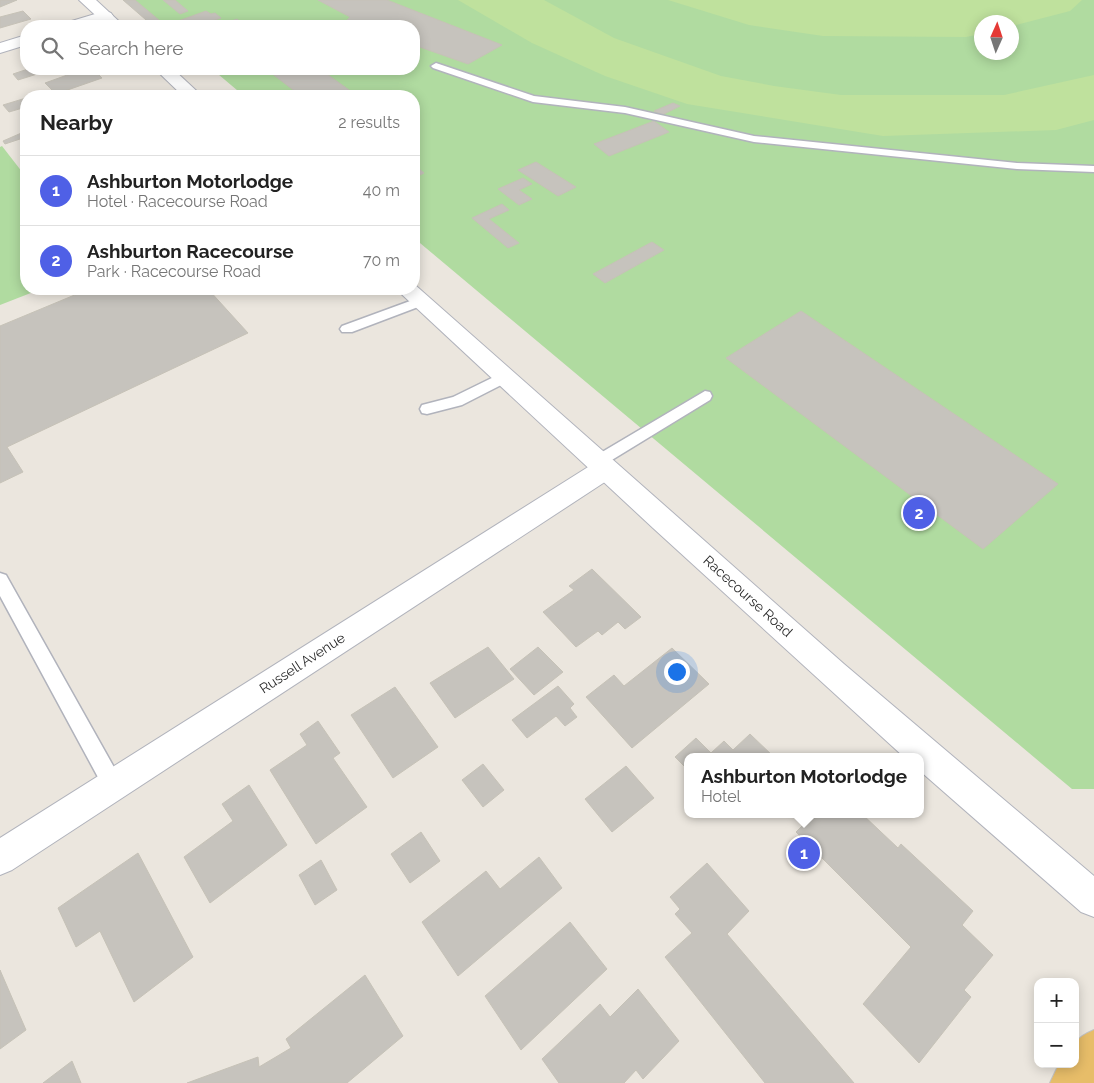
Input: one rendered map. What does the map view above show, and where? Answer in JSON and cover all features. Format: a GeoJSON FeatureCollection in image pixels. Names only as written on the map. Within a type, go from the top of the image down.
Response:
{"type":"FeatureCollection","features":[{"type":"Feature","properties":{"kind":"highway"},"geometry":{"type":"LineString","coordinates":[[1070,1083],[1094,1050]]}},
{"type":"Feature","properties":{"kind":"street"},"geometry":{"type":"LineString","coordinates":[[87,0],[109,20]]}},
{"type":"Feature","properties":{"kind":"street"},"geometry":{"type":"LineString","coordinates":[[0,48],[20,42]]}},
{"type":"Feature","properties":{"kind":"street"},"geometry":{"type":"LineString","coordinates":[[170,75],[186,90]]}},
{"type":"Feature","properties":{"kind":"street","name":"Racecourse Road"},"geometry":{"type":"LineString","coordinates":[[414,295],[601,466],[1007,825],[1094,898]]}},
{"type":"Feature","properties":{"kind":"street","name":"Russell Avenue"},"geometry":{"type":"LineString","coordinates":[[0,858],[601,466]]}},
{"type":"Feature","properties":{"kind":"lane"},"geometry":{"type":"LineString","coordinates":[[436,66],[534,99],[625,110],[754,139],[1016,166],[1094,170]]}},
{"type":"Feature","properties":{"kind":"lane"},"geometry":{"type":"LineString","coordinates":[[347,329],[414,295]]}},
{"type":"Feature","properties":{"kind":"lane"},"geometry":{"type":"LineString","coordinates":[[427,409],[457,401],[504,377]]}},
{"type":"Feature","properties":{"kind":"lane"},"geometry":{"type":"LineString","coordinates":[[601,466],[705,396]]}},
{"type":"Feature","properties":{"kind":"lane"},"geometry":{"type":"LineString","coordinates":[[0,580],[114,785]]}},
{"type":"Feature","properties":{"kind":"green space"},"geometry":{"type":"Polygon","coordinates":[[[129,0],[1094,0],[1094,789],[1072,789],[420,243],[420,90],[237,90],[219,75],[420,75],[420,20],[154,20],[129,0]]]}},
{"type":"Feature","properties":{"kind":"green space"},"geometry":{"type":"Polygon","coordinates":[[[458,0],[544,0],[614,38],[721,76],[774,86],[841,95],[1004,95],[1094,75],[1094,120],[1056,130],[883,136],[687,104],[605,76],[532,43],[458,0]]]}},
{"type":"Feature","properties":{"kind":"green space"},"geometry":{"type":"Polygon","coordinates":[[[668,0],[1082,0],[1070,11],[1019,24],[1019,15],[974,15],[974,35],[966,37],[823,36],[749,25],[668,0]]]}},
{"type":"Feature","properties":{"kind":"green space"},"geometry":{"type":"Polygon","coordinates":[[[2,146],[20,169],[20,295],[26,295],[0,305],[0,147],[2,146]]]}},
{"type":"Feature","properties":{"kind":"building"},"geometry":{"type":"Polygon","coordinates":[[[0,0],[17,0],[0,7],[0,0]]]}},
{"type":"Feature","properties":{"kind":"building"},"geometry":{"type":"Polygon","coordinates":[[[123,0],[135,0],[159,20],[146,20],[123,0]]]}},
{"type":"Feature","properties":{"kind":"building"},"geometry":{"type":"Polygon","coordinates":[[[163,0],[175,0],[188,11],[180,14],[163,0]]]}},
{"type":"Feature","properties":{"kind":"building"},"geometry":{"type":"Polygon","coordinates":[[[318,0],[387,0],[502,45],[468,64],[420,47],[420,20],[347,20],[350,17],[318,0]]]}},
{"type":"Feature","properties":{"kind":"building"},"geometry":{"type":"Polygon","coordinates":[[[23,11],[31,19],[20,20],[20,22],[0,28],[0,17],[23,11]]]}},
{"type":"Feature","properties":{"kind":"building"},"geometry":{"type":"Polygon","coordinates":[[[206,11],[211,14],[215,13],[221,18],[215,20],[181,20],[206,11]]]}},
{"type":"Feature","properties":{"kind":"building"},"geometry":{"type":"Polygon","coordinates":[[[20,72],[20,75],[34,75],[18,80],[13,74],[20,72]]]}},
{"type":"Feature","properties":{"kind":"building"},"geometry":{"type":"Polygon","coordinates":[[[67,75],[99,75],[102,78],[68,90],[52,90],[45,83],[67,75]]]}},
{"type":"Feature","properties":{"kind":"building"},"geometry":{"type":"Polygon","coordinates":[[[274,75],[328,75],[349,90],[293,90],[274,75]]]}},
{"type":"Feature","properties":{"kind":"building"},"geometry":{"type":"Polygon","coordinates":[[[20,100],[20,109],[9,112],[3,105],[20,100]]]}},
{"type":"Feature","properties":{"kind":"building"},"geometry":{"type":"Polygon","coordinates":[[[673,103],[680,106],[662,115],[654,111],[673,103]]]}},
{"type":"Feature","properties":{"kind":"building"},"geometry":{"type":"Polygon","coordinates":[[[654,121],[669,132],[609,156],[594,144],[654,121]]]}},
{"type":"Feature","properties":{"kind":"building"},"geometry":{"type":"Polygon","coordinates":[[[20,134],[20,139],[5,144],[3,141],[20,134]]]}},
{"type":"Feature","properties":{"kind":"building"},"geometry":{"type":"Polygon","coordinates":[[[536,162],[576,187],[558,196],[518,170],[536,162]]]}},
{"type":"Feature","properties":{"kind":"building"},"geometry":{"type":"Polygon","coordinates":[[[523,178],[532,184],[519,190],[532,199],[519,205],[498,189],[523,178]]]}},
{"type":"Feature","properties":{"kind":"building"},"geometry":{"type":"Polygon","coordinates":[[[502,204],[509,210],[489,219],[519,243],[508,248],[472,218],[502,204]]]}},
{"type":"Feature","properties":{"kind":"building"},"geometry":{"type":"Polygon","coordinates":[[[652,242],[664,250],[605,283],[593,274],[652,242]]]}},
{"type":"Feature","properties":{"kind":"building"},"geometry":{"type":"Polygon","coordinates":[[[75,295],[213,295],[248,333],[7,447],[23,472],[0,483],[0,326],[75,295]]]}},
{"type":"Feature","properties":{"kind":"building"},"geometry":{"type":"Polygon","coordinates":[[[801,311],[1058,484],[983,549],[726,358],[801,311]]]}},
{"type":"Feature","properties":{"kind":"building"},"geometry":{"type":"Polygon","coordinates":[[[592,569],[641,617],[625,629],[618,622],[602,635],[598,631],[576,647],[543,612],[574,590],[569,586],[592,569]]]}},
{"type":"Feature","properties":{"kind":"building"},"geometry":{"type":"Polygon","coordinates":[[[488,647],[514,679],[455,718],[430,683],[488,647]]]}},
{"type":"Feature","properties":{"kind":"building"},"geometry":{"type":"Polygon","coordinates":[[[538,647],[563,672],[534,695],[510,669],[538,647]]]}},
{"type":"Feature","properties":{"kind":"building"},"geometry":{"type":"Polygon","coordinates":[[[672,648],[709,684],[632,748],[586,697],[614,675],[624,686],[672,648]]]}},
{"type":"Feature","properties":{"kind":"building"},"geometry":{"type":"Polygon","coordinates":[[[558,686],[574,704],[570,708],[577,717],[565,726],[556,716],[527,738],[512,720],[558,686]]]}},
{"type":"Feature","properties":{"kind":"building"},"geometry":{"type":"Polygon","coordinates":[[[395,687],[438,747],[393,778],[351,715],[395,687]]]}},
{"type":"Feature","properties":{"kind":"building"},"geometry":{"type":"Polygon","coordinates":[[[318,721],[340,753],[333,758],[367,807],[316,844],[270,770],[307,745],[300,734],[318,721]]]}},
{"type":"Feature","properties":{"kind":"building"},"geometry":{"type":"Polygon","coordinates":[[[750,734],[770,753],[711,753],[724,741],[733,750],[750,734]]]}},
{"type":"Feature","properties":{"kind":"building"},"geometry":{"type":"Polygon","coordinates":[[[696,738],[711,753],[684,753],[684,766],[675,757],[696,738]]]}},
{"type":"Feature","properties":{"kind":"building"},"geometry":{"type":"Polygon","coordinates":[[[483,764],[504,790],[483,807],[462,780],[483,764]]]}},
{"type":"Feature","properties":{"kind":"building"},"geometry":{"type":"Polygon","coordinates":[[[626,766],[654,798],[612,832],[585,799],[626,766]]]}},
{"type":"Feature","properties":{"kind":"building"},"geometry":{"type":"Polygon","coordinates":[[[249,785],[287,845],[210,903],[184,857],[233,821],[222,804],[249,785]]]}},
{"type":"Feature","properties":{"kind":"building"},"geometry":{"type":"Polygon","coordinates":[[[810,818],[866,818],[898,848],[901,844],[973,911],[962,925],[993,955],[964,990],[971,997],[919,1063],[863,1004],[911,947],[796,832],[810,818]]]}},
{"type":"Feature","properties":{"kind":"building"},"geometry":{"type":"Polygon","coordinates":[[[421,832],[440,861],[410,883],[391,854],[421,832]]]}},
{"type":"Feature","properties":{"kind":"building"},"geometry":{"type":"Polygon","coordinates":[[[138,853],[193,957],[134,1002],[100,931],[76,947],[58,908],[138,853]]]}},
{"type":"Feature","properties":{"kind":"building"},"geometry":{"type":"Polygon","coordinates":[[[539,857],[562,888],[458,976],[422,922],[486,871],[500,889],[539,857]]]}},
{"type":"Feature","properties":{"kind":"building"},"geometry":{"type":"Polygon","coordinates":[[[321,860],[337,890],[315,905],[299,875],[321,860]]]}},
{"type":"Feature","properties":{"kind":"building"},"geometry":{"type":"Polygon","coordinates":[[[707,863],[749,911],[727,934],[854,1083],[765,1083],[665,957],[692,933],[675,914],[680,909],[670,897],[707,863]]]}},
{"type":"Feature","properties":{"kind":"building"},"geometry":{"type":"Polygon","coordinates":[[[570,922],[607,969],[521,1050],[485,996],[570,922]]]}},
{"type":"Feature","properties":{"kind":"building"},"geometry":{"type":"Polygon","coordinates":[[[0,970],[26,1030],[0,1049],[0,970]]]}},
{"type":"Feature","properties":{"kind":"building"},"geometry":{"type":"Polygon","coordinates":[[[365,975],[403,1036],[347,1083],[187,1083],[258,1057],[259,1067],[291,1048],[286,1039],[365,975]]]}},
{"type":"Feature","properties":{"kind":"building"},"geometry":{"type":"Polygon","coordinates":[[[638,989],[679,1041],[643,1079],[636,1070],[624,1083],[559,1083],[542,1059],[600,1004],[610,1017],[638,989]]]}},
{"type":"Feature","properties":{"kind":"building"},"geometry":{"type":"Polygon","coordinates":[[[72,1061],[81,1083],[43,1083],[72,1061]]]}},
{"type":"Feature","properties":{"kind":"place","name":"Ashburton Racecourse"},"geometry":{"type":"Point","coordinates":[919,513]}},
{"type":"Feature","properties":{"kind":"place","name":"Ashburton Motorlodge"},"geometry":{"type":"Point","coordinates":[804,853]}}]}
